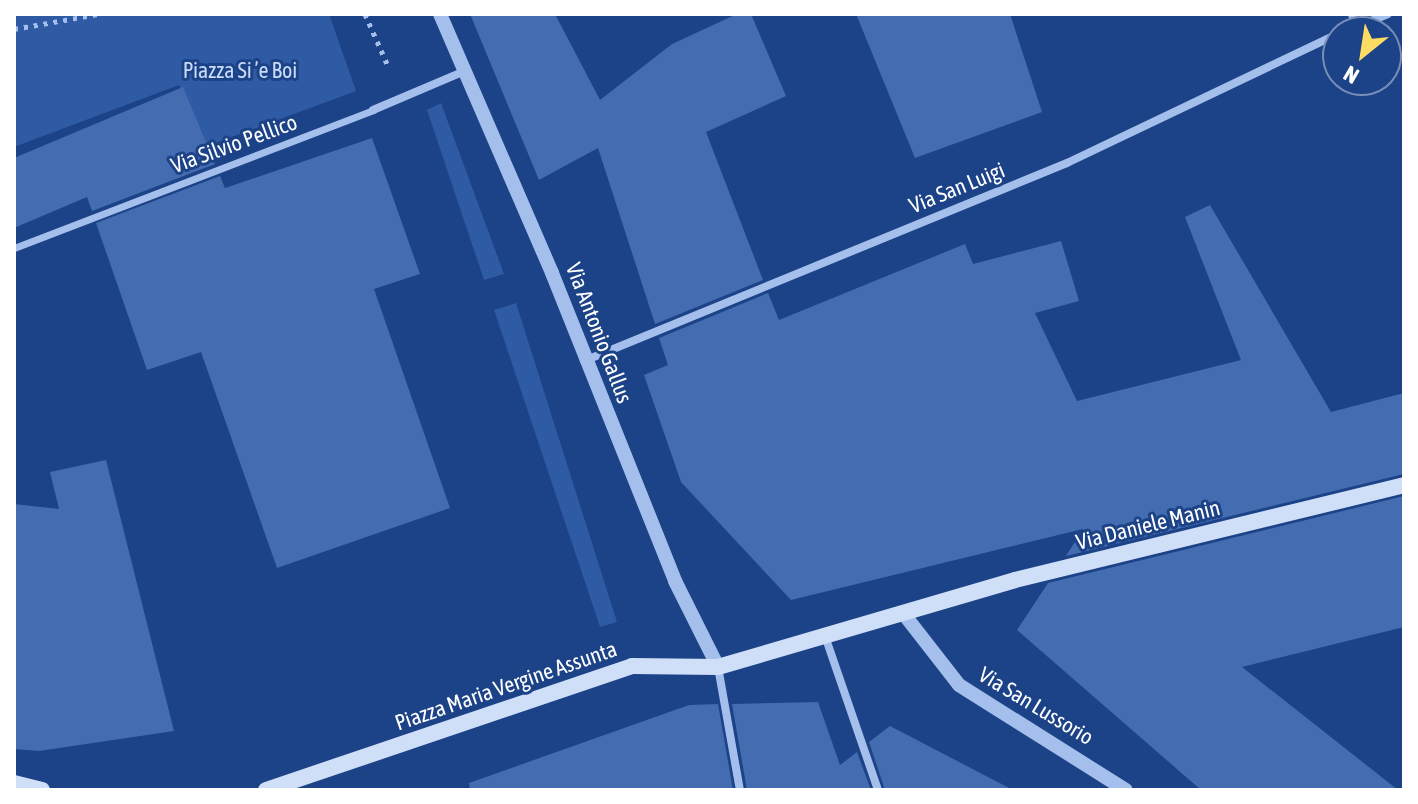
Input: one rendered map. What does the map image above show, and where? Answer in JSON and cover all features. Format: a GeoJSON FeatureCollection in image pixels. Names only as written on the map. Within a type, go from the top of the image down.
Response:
{"type":"FeatureCollection","features":[{"type":"Feature","properties":{"kind":"main road","name":"Via Daniele Manin"},"geometry":{"type":"LineString","coordinates":[[903,613],[1015,580],[1404,485]]}},
{"type":"Feature","properties":{"kind":"main road","name":"Piazza Maria Vergine Assunta"},"geometry":{"type":"LineString","coordinates":[[266,790],[632,666],[718,667],[903,613]]}},
{"type":"Feature","properties":{"kind":"main road"},"geometry":{"type":"LineString","coordinates":[[14,783],[42,790]]}},
{"type":"Feature","properties":{"kind":"street","name":"Via Antonio Gallus"},"geometry":{"type":"LineString","coordinates":[[440,14],[552,273],[584,361],[675,581],[718,667]]}},
{"type":"Feature","properties":{"kind":"street","name":"Via San Luigi"},"geometry":{"type":"LineString","coordinates":[[584,361],[1067,163],[1322,42]]}},
{"type":"Feature","properties":{"kind":"street","name":"Via Silvio Pellico"},"geometry":{"type":"LineString","coordinates":[[14,248],[373,110],[465,71]]}},
{"type":"Feature","properties":{"kind":"street","name":"Via San Lussorio"},"geometry":{"type":"LineString","coordinates":[[903,613],[959,685],[1126,790]]}},
{"type":"Feature","properties":{"kind":"street"},"geometry":{"type":"LineString","coordinates":[[825,636],[878,790]]}},
{"type":"Feature","properties":{"kind":"street"},"geometry":{"type":"LineString","coordinates":[[718,667],[740,790]]}},
{"type":"Feature","properties":{"kind":"path"},"geometry":{"type":"LineString","coordinates":[[14,29],[98,14]]}},
{"type":"Feature","properties":{"kind":"green space","name":"Piazza Si ’e Boi"},"geometry":{"type":"Polygon","coordinates":[[[14,14],[329,14],[356,91],[207,146],[179,85],[14,147],[14,14]]]}},
{"type":"Feature","properties":{"kind":"green space"},"geometry":{"type":"Polygon","coordinates":[[[441,103],[504,274],[484,280],[427,110],[441,103]]]}},
{"type":"Feature","properties":{"kind":"green space"},"geometry":{"type":"Polygon","coordinates":[[[516,303],[617,622],[600,627],[494,310],[516,303]]]}},
{"type":"Feature","properties":{"kind":"building"},"geometry":{"type":"Polygon","coordinates":[[[470,14],[555,14],[600,100],[672,44],[737,14],[751,14],[786,96],[706,132],[763,280],[655,324],[598,148],[539,180],[470,14]]]}},
{"type":"Feature","properties":{"kind":"building"},"geometry":{"type":"Polygon","coordinates":[[[856,14],[1010,14],[1042,112],[915,158],[856,14]]]}},
{"type":"Feature","properties":{"kind":"building"},"geometry":{"type":"Polygon","coordinates":[[[183,87],[215,164],[92,211],[87,197],[14,228],[14,158],[183,87]]]}},
{"type":"Feature","properties":{"kind":"building"},"geometry":{"type":"Polygon","coordinates":[[[372,138],[420,274],[374,289],[450,508],[277,568],[201,352],[147,370],[96,223],[220,176],[225,188],[372,138]]]}},
{"type":"Feature","properties":{"kind":"building"},"geometry":{"type":"Polygon","coordinates":[[[1210,205],[1331,412],[1404,393],[1404,474],[1066,556],[1083,529],[791,600],[681,482],[644,375],[668,365],[659,338],[768,293],[779,320],[965,244],[973,264],[1061,241],[1079,301],[1035,313],[1077,401],[1241,360],[1185,217],[1210,205]]]}},
{"type":"Feature","properties":{"kind":"building"},"geometry":{"type":"Polygon","coordinates":[[[106,460],[174,731],[39,751],[14,749],[14,504],[59,509],[50,472],[106,460]]]}},
{"type":"Feature","properties":{"kind":"building"},"geometry":{"type":"Polygon","coordinates":[[[1404,496],[1404,627],[1242,667],[1398,790],[1201,790],[1017,630],[1048,583],[1404,496]]]}},
{"type":"Feature","properties":{"kind":"building"},"geometry":{"type":"Polygon","coordinates":[[[818,702],[840,765],[857,752],[871,790],[747,790],[732,704],[818,702]]]}},
{"type":"Feature","properties":{"kind":"building"},"geometry":{"type":"Polygon","coordinates":[[[718,704],[733,790],[470,790],[469,783],[689,705],[718,704]]]}},
{"type":"Feature","properties":{"kind":"building"},"geometry":{"type":"Polygon","coordinates":[[[890,726],[1013,790],[885,790],[869,742],[890,726]]]}}]}
